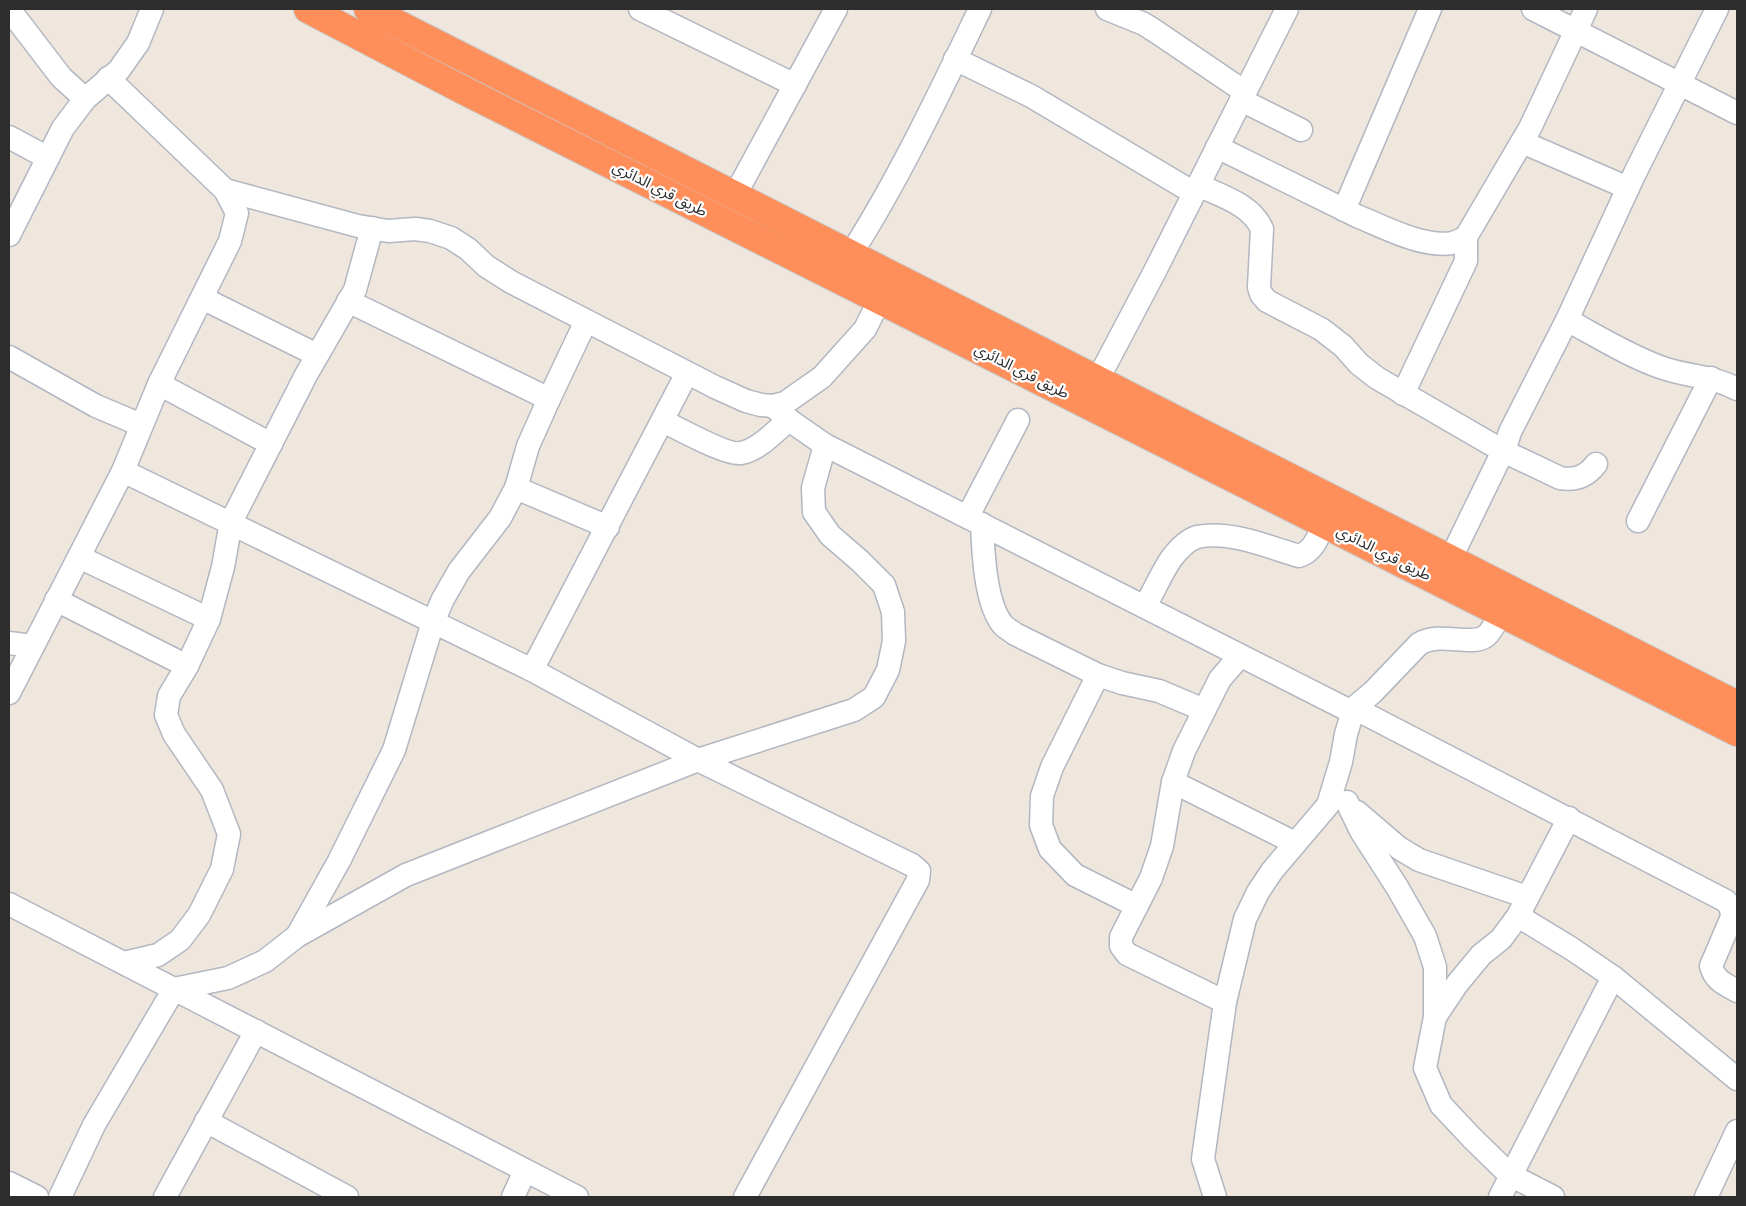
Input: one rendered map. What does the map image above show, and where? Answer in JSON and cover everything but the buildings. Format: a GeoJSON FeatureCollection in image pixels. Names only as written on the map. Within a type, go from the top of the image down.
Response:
{"type":"FeatureCollection","features":[{"type":"Feature","properties":{"kind":"highway","name":"طريق قري الدائري"},"geometry":{"type":"LineString","coordinates":[[308,9],[463,90],[1737,732]]}},
{"type":"Feature","properties":{"kind":"highway","name":"طريق قري الدائري"},"geometry":{"type":"LineString","coordinates":[[368,9],[400,16],[477,64],[1737,705]]}},
{"type":"Feature","properties":{"kind":"highway"},"geometry":{"type":"LineString","coordinates":[[463,90],[477,64]]}},
{"type":"Feature","properties":{"kind":"street"},"geometry":{"type":"LineString","coordinates":[[9,9],[60,77],[84,99]]}},
{"type":"Feature","properties":{"kind":"street"},"geometry":{"type":"LineString","coordinates":[[9,235],[63,128],[84,99],[119,70],[138,43],[152,9]]}},
{"type":"Feature","properties":{"kind":"street"},"geometry":{"type":"LineString","coordinates":[[640,9],[795,85]]}},
{"type":"Feature","properties":{"kind":"street"},"geometry":{"type":"LineString","coordinates":[[735,195],[836,9]]}},
{"type":"Feature","properties":{"kind":"street"},"geometry":{"type":"LineString","coordinates":[[850,254],[875,216],[980,9]]}},
{"type":"Feature","properties":{"kind":"street"},"geometry":{"type":"LineString","coordinates":[[1107,9],[1144,24],[1243,96],[1301,130]]}},
{"type":"Feature","properties":{"kind":"street"},"geometry":{"type":"LineString","coordinates":[[1098,381],[1287,9]]}},
{"type":"Feature","properties":{"kind":"street"},"geometry":{"type":"LineString","coordinates":[[1344,210],[1430,9]]}},
{"type":"Feature","properties":{"kind":"street"},"geometry":{"type":"LineString","coordinates":[[1533,9],[1737,114]]}},
{"type":"Feature","properties":{"kind":"street"},"geometry":{"type":"LineString","coordinates":[[1403,394],[1466,261],[1466,237],[1522,142],[1586,9]]}},
{"type":"Feature","properties":{"kind":"street"},"geometry":{"type":"LineString","coordinates":[[1450,560],[1628,188],[1717,9]]}},
{"type":"Feature","properties":{"kind":"street"},"geometry":{"type":"LineString","coordinates":[[955,60],[1031,96],[1196,189],[1249,211],[1262,229],[1258,287],[1261,294],[1267,301],[1320,329],[1343,346],[1359,364],[1403,394],[1503,452],[1560,478],[1568,479],[1582,476],[1588,473],[1596,464]]}},
{"type":"Feature","properties":{"kind":"street"},"geometry":{"type":"LineString","coordinates":[[9,693],[123,471],[159,384],[230,241],[237,213],[226,190],[108,78]]}},
{"type":"Feature","properties":{"kind":"street"},"geometry":{"type":"LineString","coordinates":[[9,137],[48,158]]}},
{"type":"Feature","properties":{"kind":"street"},"geometry":{"type":"LineString","coordinates":[[1522,142],[1628,188]]}},
{"type":"Feature","properties":{"kind":"street"},"geometry":{"type":"LineString","coordinates":[[1217,147],[1344,210],[1406,236],[1438,244],[1454,243],[1466,237]]}},
{"type":"Feature","properties":{"kind":"street"},"geometry":{"type":"LineString","coordinates":[[226,190],[358,226],[388,231],[415,229],[430,231],[451,238],[486,266],[512,282],[586,321],[746,401],[781,413],[825,444],[1240,656],[1569,818],[1726,900],[1731,908],[1732,917],[1711,966],[1714,974],[1720,981],[1737,991]]}},
{"type":"Feature","properties":{"kind":"street"},"geometry":{"type":"LineString","coordinates":[[124,963],[158,955],[180,940],[199,915],[222,869],[229,834],[212,790],[174,734],[166,715],[169,696],[187,666],[209,619],[223,566],[231,522],[317,355],[355,290],[372,228]]}},
{"type":"Feature","properties":{"kind":"street"},"geometry":{"type":"LineString","coordinates":[[202,298],[317,355]]}},
{"type":"Feature","properties":{"kind":"street"},"geometry":{"type":"LineString","coordinates":[[663,421],[718,448],[740,454],[754,448],[781,413],[785,403],[822,377],[865,329],[880,300]]}},
{"type":"Feature","properties":{"kind":"street"},"geometry":{"type":"LineString","coordinates":[[348,301],[549,399]]}},
{"type":"Feature","properties":{"kind":"street"},"geometry":{"type":"LineString","coordinates":[[1566,320],[1661,368],[1711,378],[1737,389]]}},
{"type":"Feature","properties":{"kind":"street"},"geometry":{"type":"LineString","coordinates":[[297,936],[339,861],[394,750],[433,622],[443,599],[459,571],[500,518],[516,488],[528,446],[586,321]]}},
{"type":"Feature","properties":{"kind":"street"},"geometry":{"type":"LineString","coordinates":[[9,357],[96,406],[141,425]]}},
{"type":"Feature","properties":{"kind":"street"},"geometry":{"type":"LineString","coordinates":[[532,670],[687,373]]}},
{"type":"Feature","properties":{"kind":"street"},"geometry":{"type":"LineString","coordinates":[[1638,521],[1711,378]]}},
{"type":"Feature","properties":{"kind":"street"},"geometry":{"type":"LineString","coordinates":[[159,384],[271,444]]}},
{"type":"Feature","properties":{"kind":"street"},"geometry":{"type":"LineString","coordinates":[[1018,420],[975,520],[991,598],[1003,625],[1015,634],[1098,675],[1122,683],[1159,691],[1204,710]]}},
{"type":"Feature","properties":{"kind":"street"},"geometry":{"type":"LineString","coordinates":[[60,1197],[94,1125],[174,989],[228,978],[265,960],[297,936],[406,874],[698,760],[854,710],[874,697],[888,670],[894,641],[893,612],[884,585],[830,535],[814,512],[813,488],[825,444]]}},
{"type":"Feature","properties":{"kind":"street"},"geometry":{"type":"LineString","coordinates":[[123,471],[532,670],[698,760],[912,864],[919,871],[918,880],[745,1197]]}},
{"type":"Feature","properties":{"kind":"street"},"geometry":{"type":"LineString","coordinates":[[516,488],[608,527]]}},
{"type":"Feature","properties":{"kind":"street"},"geometry":{"type":"LineString","coordinates":[[1145,606],[1172,558],[1190,541],[1198,537],[1216,536],[1244,539],[1299,556],[1311,550],[1324,523]]}},
{"type":"Feature","properties":{"kind":"street"},"geometry":{"type":"LineString","coordinates":[[79,557],[209,619]]}},
{"type":"Feature","properties":{"kind":"street"},"geometry":{"type":"LineString","coordinates":[[56,600],[187,666]]}},
{"type":"Feature","properties":{"kind":"street"},"geometry":{"type":"LineString","coordinates":[[1502,613],[1487,635],[1482,639],[1440,638],[1425,640],[1353,710],[1340,795],[1425,936],[1435,967],[1435,1018],[1425,1068],[1441,1105],[1510,1175],[1553,1197]]}},
{"type":"Feature","properties":{"kind":"street"},"geometry":{"type":"LineString","coordinates":[[9,643],[33,646]]}},
{"type":"Feature","properties":{"kind":"street"},"geometry":{"type":"LineString","coordinates":[[1225,1002],[1127,954],[1121,946],[1121,937],[1151,878],[1162,846],[1173,782],[1184,751],[1220,679],[1240,656]]}},
{"type":"Feature","properties":{"kind":"street"},"geometry":{"type":"LineString","coordinates":[[1098,675],[1052,767],[1042,796],[1041,825],[1050,849],[1075,875],[1136,906]]}},
{"type":"Feature","properties":{"kind":"street"},"geometry":{"type":"LineString","coordinates":[[1173,782],[1295,843]]}},
{"type":"Feature","properties":{"kind":"street"},"geometry":{"type":"LineString","coordinates":[[1215,1197],[1203,1159],[1225,1002],[1245,919],[1250,907],[1268,878],[1295,843],[1328,805],[1340,795]]}},
{"type":"Feature","properties":{"kind":"street"},"geometry":{"type":"LineString","coordinates":[[1340,795],[1400,848],[1419,860],[1522,907],[1572,949],[1613,977],[1737,1079]]}},
{"type":"Feature","properties":{"kind":"street"},"geometry":{"type":"LineString","coordinates":[[1435,1018],[1457,984],[1481,955],[1501,939],[1522,907],[1569,818]]}},
{"type":"Feature","properties":{"kind":"street"},"geometry":{"type":"LineString","coordinates":[[9,904],[577,1197]]}},
{"type":"Feature","properties":{"kind":"street"},"geometry":{"type":"LineString","coordinates":[[1500,1197],[1613,977]]}},
{"type":"Feature","properties":{"kind":"street"},"geometry":{"type":"LineString","coordinates":[[165,1197],[256,1031]]}},
{"type":"Feature","properties":{"kind":"street"},"geometry":{"type":"LineString","coordinates":[[206,1121],[347,1197]]}},
{"type":"Feature","properties":{"kind":"street"},"geometry":{"type":"LineString","coordinates":[[1706,1197],[1737,1131]]}},
{"type":"Feature","properties":{"kind":"street"},"geometry":{"type":"LineString","coordinates":[[513,1197],[524,1171]]}},
{"type":"Feature","properties":{"kind":"street"},"geometry":{"type":"LineString","coordinates":[[9,1183],[38,1197]]}}]}
